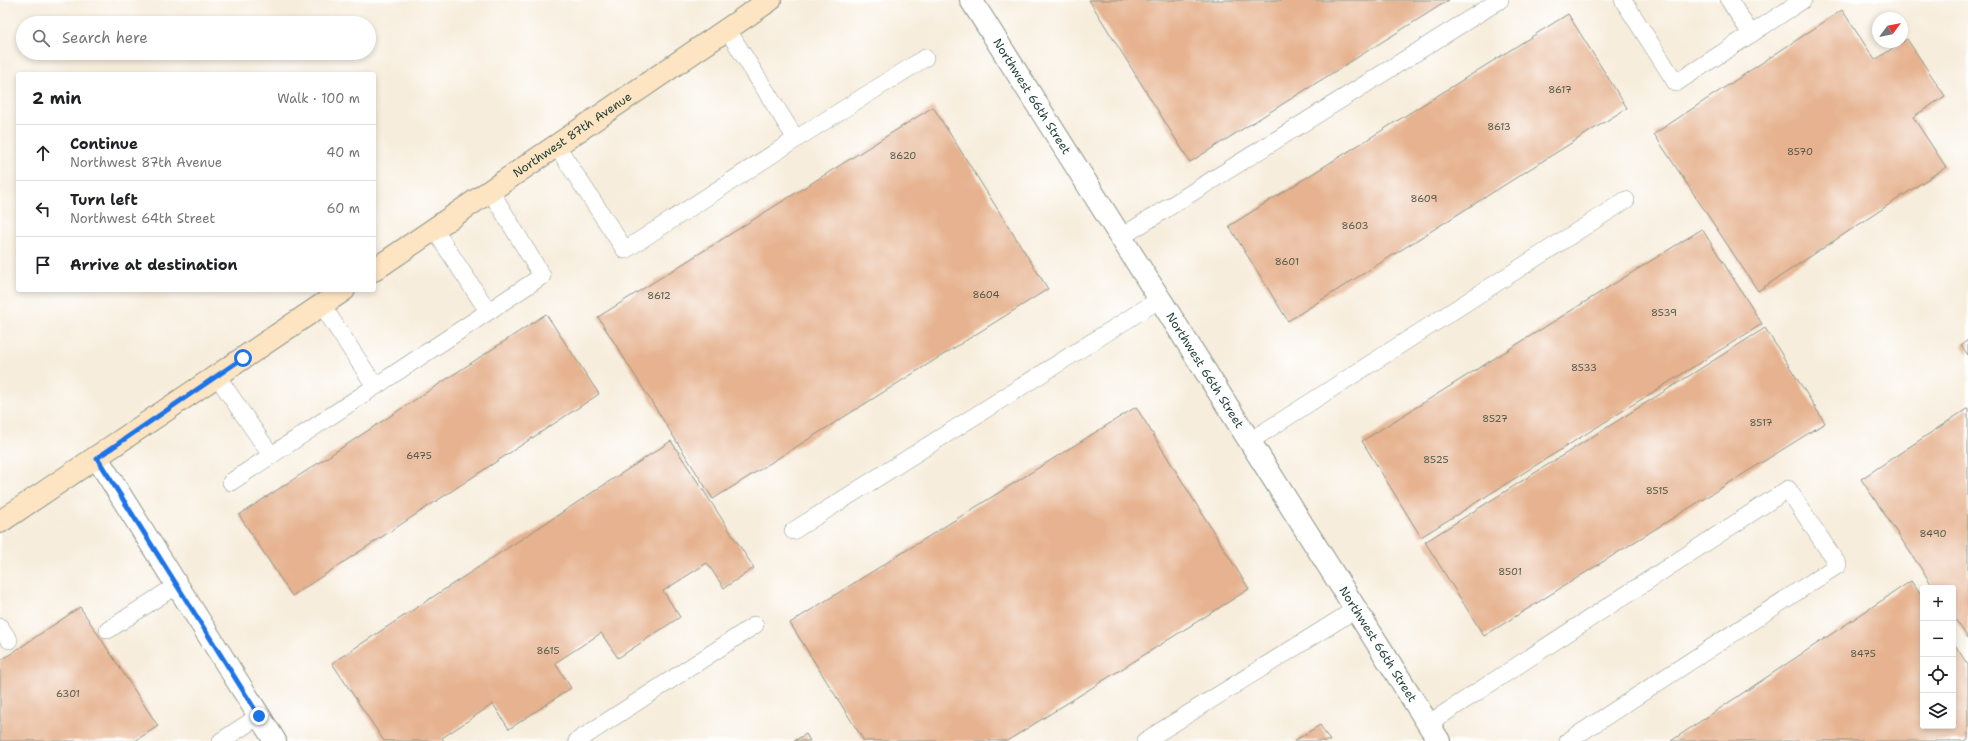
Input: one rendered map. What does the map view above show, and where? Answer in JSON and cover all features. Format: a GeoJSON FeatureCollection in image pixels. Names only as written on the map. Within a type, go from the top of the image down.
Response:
{"type":"FeatureCollection","features":[{"type":"Feature","properties":{"kind":"main road","name":"Northwest 87th Avenue"},"geometry":{"type":"LineString","coordinates":[[376,269],[770,0]]}},
{"type":"Feature","properties":{"kind":"main road"},"geometry":{"type":"LineString","coordinates":[[0,522],[341,292]]}},
{"type":"Feature","properties":{"kind":"street","name":"Northwest 66th Street"},"geometry":{"type":"LineString","coordinates":[[971,0],[1433,732]]}},
{"type":"Feature","properties":{"kind":"street"},"geometry":{"type":"LineString","coordinates":[[97,458],[275,741]]}},
{"type":"Feature","properties":{"kind":"lane"},"geometry":{"type":"LineString","coordinates":[[1121,237],[1500,0]]}},
{"type":"Feature","properties":{"kind":"lane"},"geometry":{"type":"LineString","coordinates":[[1623,0],[1676,82],[1804,0]]}},
{"type":"Feature","properties":{"kind":"lane"},"geometry":{"type":"LineString","coordinates":[[1729,0],[1751,34]]}},
{"type":"Feature","properties":{"kind":"lane"},"geometry":{"type":"LineString","coordinates":[[727,29],[796,139]]}},
{"type":"Feature","properties":{"kind":"lane"},"geometry":{"type":"LineString","coordinates":[[556,145],[625,250],[796,139],[925,58]]}},
{"type":"Feature","properties":{"kind":"lane"},"geometry":{"type":"LineString","coordinates":[[231,482],[542,276],[490,190]]}},
{"type":"Feature","properties":{"kind":"lane"},"geometry":{"type":"LineString","coordinates":[[1250,441],[1626,200]]}},
{"type":"Feature","properties":{"kind":"lane"},"geometry":{"type":"LineString","coordinates":[[434,229],[488,311]]}},
{"type":"Feature","properties":{"kind":"lane"},"geometry":{"type":"LineString","coordinates":[[793,531],[1160,299]]}},
{"type":"Feature","properties":{"kind":"lane"},"geometry":{"type":"LineString","coordinates":[[322,305],[375,386]]}},
{"type":"Feature","properties":{"kind":"lane"},"geometry":{"type":"LineString","coordinates":[[217,376],[271,455]]}},
{"type":"Feature","properties":{"kind":"lane"},"geometry":{"type":"LineString","coordinates":[[1433,732],[1788,489],[1838,565],[1568,741]]}},
{"type":"Feature","properties":{"kind":"lane"},"geometry":{"type":"LineString","coordinates":[[108,630],[176,585]]}},
{"type":"Feature","properties":{"kind":"lane"},"geometry":{"type":"LineString","coordinates":[[1145,741],[1356,609]]}},
{"type":"Feature","properties":{"kind":"lane"},"geometry":{"type":"LineString","coordinates":[[577,741],[755,625]]}},
{"type":"Feature","properties":{"kind":"lane"},"geometry":{"type":"LineString","coordinates":[[221,741],[259,716]]}},
{"type":"Feature","properties":{"kind":"building"},"geometry":{"type":"Polygon","coordinates":[[[1089,0],[1449,0],[1190,162],[1089,0]]]}},
{"type":"Feature","properties":{"kind":"building"},"geometry":{"type":"Polygon","coordinates":[[[1842,10],[1875,60],[1893,48],[1908,48],[1908,40],[1945,96],[1913,117],[1946,167],[1758,291],[1654,134],[1842,10]]]}},
{"type":"Feature","properties":{"kind":"building"},"geometry":{"type":"Polygon","coordinates":[[[1568,14],[1627,108],[1288,321],[1229,226],[1568,14]]]}},
{"type":"Feature","properties":{"kind":"building"},"geometry":{"type":"Polygon","coordinates":[[[933,107],[1048,289],[713,499],[598,317],[933,107]]]}},
{"type":"Feature","properties":{"kind":"building"},"geometry":{"type":"Polygon","coordinates":[[[1702,229],[1762,324],[1421,537],[1362,441],[1702,229]]]}},
{"type":"Feature","properties":{"kind":"building"},"geometry":{"type":"Polygon","coordinates":[[[546,314],[599,394],[292,596],[239,515],[546,314]]]}},
{"type":"Feature","properties":{"kind":"building"},"geometry":{"type":"Polygon","coordinates":[[[1765,328],[1825,423],[1484,636],[1425,542],[1765,328]]]}},
{"type":"Feature","properties":{"kind":"building"},"geometry":{"type":"Polygon","coordinates":[[[1968,340],[1968,355],[1961,345],[1968,340]]]}},
{"type":"Feature","properties":{"kind":"building"},"geometry":{"type":"Polygon","coordinates":[[[1136,407],[1249,589],[1007,741],[864,741],[790,623],[1136,407]]]}},
{"type":"Feature","properties":{"kind":"building"},"geometry":{"type":"Polygon","coordinates":[[[1968,408],[1968,638],[1956,620],[1956,585],[1932,585],[1861,479],[1968,408]]]}},
{"type":"Feature","properties":{"kind":"building"},"geometry":{"type":"Polygon","coordinates":[[[671,441],[754,568],[724,588],[707,563],[663,591],[680,617],[618,658],[601,633],[555,663],[571,688],[509,729],[493,704],[442,738],[444,741],[384,741],[332,663],[671,441]]]}},
{"type":"Feature","properties":{"kind":"building"},"geometry":{"type":"Polygon","coordinates":[[[1911,581],[1920,594],[1920,729],[1956,729],[1956,647],[1968,665],[1968,739],[1965,741],[1671,741],[1911,581]]]}},
{"type":"Feature","properties":{"kind":"building"},"geometry":{"type":"Polygon","coordinates":[[[80,607],[158,726],[135,741],[0,741],[0,661],[80,607]]]}},
{"type":"Feature","properties":{"kind":"building"},"geometry":{"type":"Polygon","coordinates":[[[1320,725],[1330,741],[1294,741],[1320,725]]]}},
{"type":"Feature","properties":{"kind":"building"},"geometry":{"type":"Polygon","coordinates":[[[806,734],[810,741],[794,741],[806,734]]]}},
{"type":"Feature","properties":{"kind":"route"},"geometry":{"type":"LineString","coordinates":[[243,358],[97,458],[259,716]]}}]}
